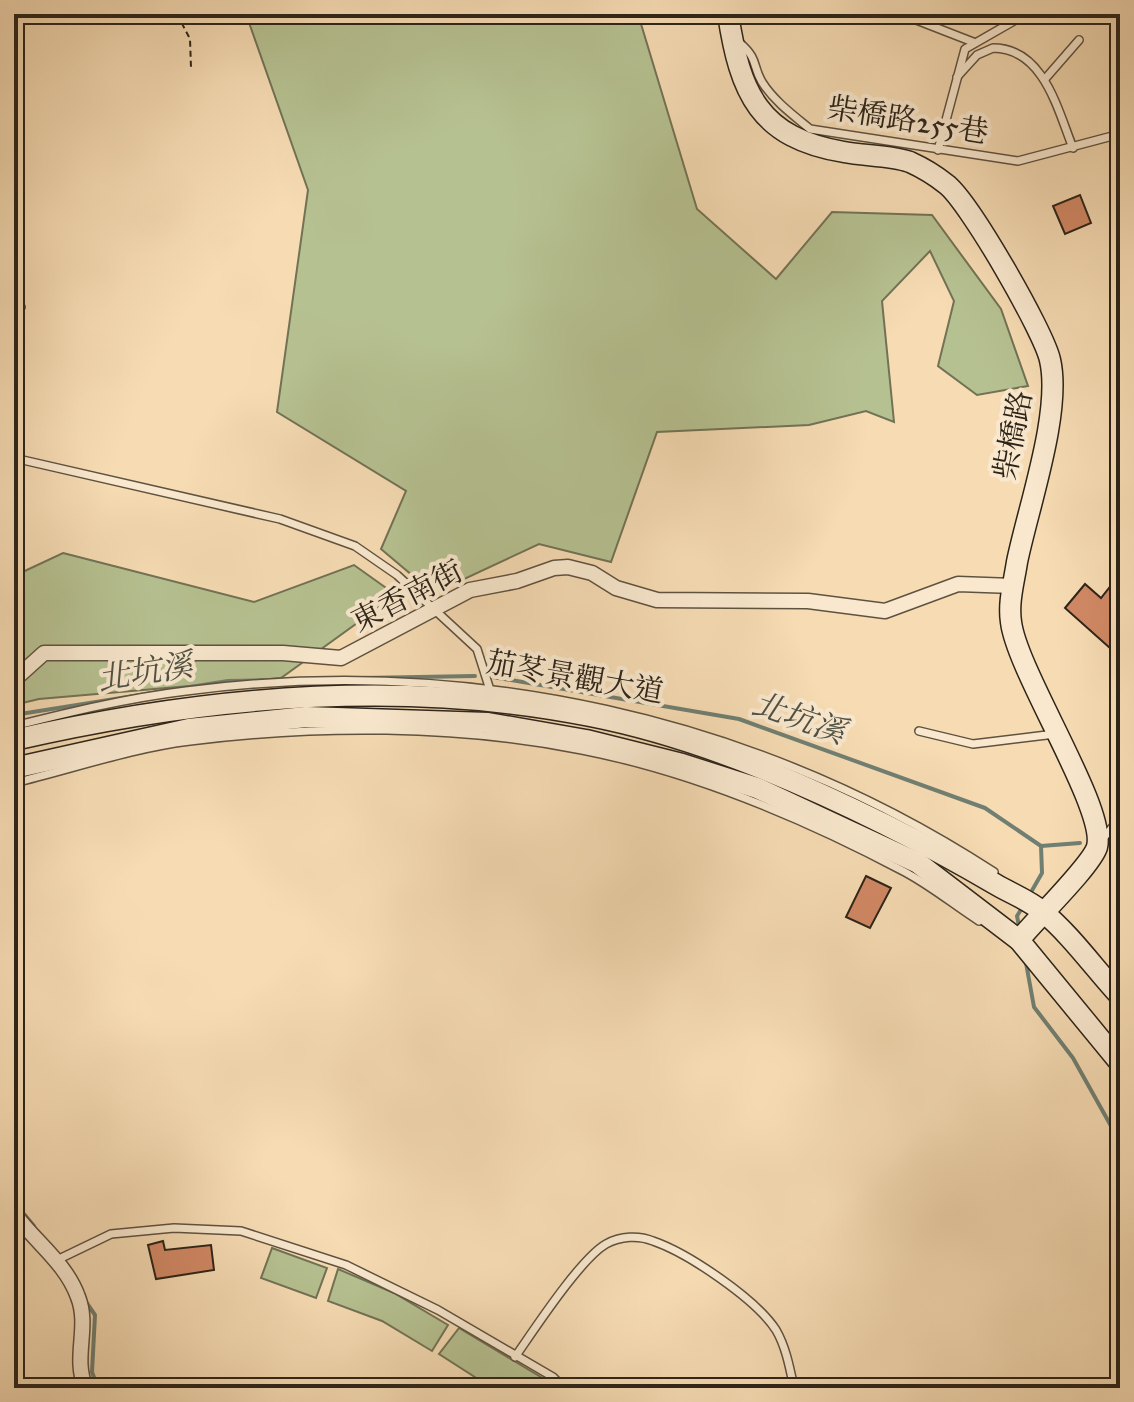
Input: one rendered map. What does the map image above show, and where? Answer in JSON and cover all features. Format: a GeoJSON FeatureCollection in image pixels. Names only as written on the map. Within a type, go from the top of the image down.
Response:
{"type":"FeatureCollection","features":[{"type":"Feature","properties":{"kind":"street","name":"柴橋路"},"geometry":{"type":"LineString","coordinates":[[728,14],[739,75],[749,94],[779,130],[819,148],[908,162],[948,185],[982,231],[1010,278],[1050,358],[1054,393],[1013,586],[1011,623],[1025,664],[1092,816],[1098,846]]}},
{"type":"Feature","properties":{"kind":"street","name":"東香南街"},"geometry":{"type":"LineString","coordinates":[[14,680],[44,653],[283,653],[341,658],[470,590],[568,567],[592,573],[616,588],[657,600],[808,601],[885,611],[958,584],[1013,586]]}},
{"type":"Feature","properties":{"kind":"street","name":"茄苳景觀大道"},"geometry":{"type":"LineString","coordinates":[[14,740],[54,724],[320,696],[489,713],[682,764],[757,788],[918,863],[1019,940],[1120,1063]]}},
{"type":"Feature","properties":{"kind":"street","name":"茄苳景觀大道"},"geometry":{"type":"LineString","coordinates":[[63,764],[189,729],[306,717],[489,713],[590,716],[702,748],[831,798],[924,844],[1042,911],[1120,996]]}},
{"type":"Feature","properties":{"kind":"street"},"geometry":{"type":"LineString","coordinates":[[14,768],[63,764]]}},
{"type":"Feature","properties":{"kind":"street"},"geometry":{"type":"LineString","coordinates":[[1019,940],[1088,862],[1098,846]]}},
{"type":"Feature","properties":{"kind":"street"},"geometry":{"type":"LineString","coordinates":[[14,1213],[57,1260],[79,1299],[82,1333],[78,1367],[86,1388]]}},
{"type":"Feature","properties":{"kind":"lane"},"geometry":{"type":"LineString","coordinates":[[901,14],[973,42]]}},
{"type":"Feature","properties":{"kind":"lane"},"geometry":{"type":"LineString","coordinates":[[938,150],[961,58],[973,42],[1026,14]]}},
{"type":"Feature","properties":{"kind":"lane","name":"柴橋路255巷"},"geometry":{"type":"LineString","coordinates":[[731,35],[754,56],[761,81],[785,109],[810,129],[1018,161],[1120,134]]}},
{"type":"Feature","properties":{"kind":"lane"},"geometry":{"type":"LineString","coordinates":[[1045,79],[1079,40]]}},
{"type":"Feature","properties":{"kind":"lane"},"geometry":{"type":"LineString","coordinates":[[957,77],[977,55],[1000,48],[1020,57],[1045,79],[1073,148]]}},
{"type":"Feature","properties":{"kind":"lane"},"geometry":{"type":"LineString","coordinates":[[14,317],[21,307]]}},
{"type":"Feature","properties":{"kind":"lane"},"geometry":{"type":"LineString","coordinates":[[14,458],[280,519],[355,546],[397,575],[435,607],[477,649],[489,713]]}},
{"type":"Feature","properties":{"kind":"lane","name":"茄苳景觀大道"},"geometry":{"type":"LineString","coordinates":[[63,764],[187,741],[597,705],[769,756],[839,785],[930,831],[1014,886],[1042,911]]}},
{"type":"Feature","properties":{"kind":"lane","name":"茄苳景觀大道"},"geometry":{"type":"LineString","coordinates":[[489,713],[582,750],[678,775],[767,807],[906,872],[981,923],[1019,940]]}},
{"type":"Feature","properties":{"kind":"lane"},"geometry":{"type":"LineString","coordinates":[[638,716],[702,748]]}},
{"type":"Feature","properties":{"kind":"lane"},"geometry":{"type":"LineString","coordinates":[[258,722],[305,731]]}},
{"type":"Feature","properties":{"kind":"lane"},"geometry":{"type":"LineString","coordinates":[[14,726],[54,724]]}},
{"type":"Feature","properties":{"kind":"lane"},"geometry":{"type":"LineString","coordinates":[[919,731],[973,744],[1058,734]]}},
{"type":"Feature","properties":{"kind":"lane"},"geometry":{"type":"LineString","coordinates":[[14,783],[63,764]]}},
{"type":"Feature","properties":{"kind":"lane"},"geometry":{"type":"LineString","coordinates":[[820,816],[906,872]]}},
{"type":"Feature","properties":{"kind":"lane"},"geometry":{"type":"LineString","coordinates":[[1098,846],[1120,818]]}},
{"type":"Feature","properties":{"kind":"lane"},"geometry":{"type":"LineString","coordinates":[[57,1260],[65,1253],[111,1234],[174,1228],[241,1231],[346,1265],[438,1310],[553,1377],[564,1388]]}},
{"type":"Feature","properties":{"kind":"lane"},"geometry":{"type":"LineString","coordinates":[[515,1357],[566,1286],[605,1244],[628,1236],[653,1240],[686,1258],[749,1301],[775,1329],[789,1364],[794,1388]]}},
{"type":"Feature","properties":{"kind":"path"},"geometry":{"type":"LineString","coordinates":[[177,14],[190,39],[191,68]]}},
{"type":"Feature","properties":{"kind":"green space"},"geometry":{"type":"Polygon","coordinates":[[[246,14],[638,14],[697,209],[776,279],[832,212],[932,215],[1001,309],[1028,386],[977,395],[938,366],[954,301],[930,251],[882,301],[894,422],[866,411],[809,425],[657,432],[611,562],[539,544],[445,588],[419,581],[381,549],[406,491],[277,412],[308,190],[246,14]]]}},
{"type":"Feature","properties":{"kind":"green space"},"geometry":{"type":"Polygon","coordinates":[[[63,553],[254,602],[354,565],[396,595],[281,678],[39,699],[14,705],[14,576],[63,553]]]}},
{"type":"Feature","properties":{"kind":"green space"},"geometry":{"type":"Polygon","coordinates":[[[272,1248],[327,1268],[316,1298],[261,1278],[272,1248]]]}},
{"type":"Feature","properties":{"kind":"green space"},"geometry":{"type":"Polygon","coordinates":[[[338,1269],[394,1293],[448,1325],[432,1351],[382,1321],[328,1301],[338,1269]]]}},
{"type":"Feature","properties":{"kind":"green space"},"geometry":{"type":"Polygon","coordinates":[[[459,1328],[556,1386],[492,1388],[439,1354],[459,1328]]]}},
{"type":"Feature","properties":{"kind":"building"},"geometry":{"type":"Polygon","coordinates":[[[1080,195],[1091,223],[1065,234],[1053,206],[1080,195]]]}},
{"type":"Feature","properties":{"kind":"building"},"geometry":{"type":"Polygon","coordinates":[[[1120,574],[1120,657],[1065,608],[1085,584],[1101,598],[1120,574]]]}},
{"type":"Feature","properties":{"kind":"building"},"geometry":{"type":"Polygon","coordinates":[[[866,876],[891,888],[870,928],[846,917],[866,876]]]}},
{"type":"Feature","properties":{"kind":"building"},"geometry":{"type":"Polygon","coordinates":[[[163,1241],[165,1250],[211,1245],[214,1270],[156,1279],[148,1245],[163,1241]]]}},
{"type":"Feature","properties":{"kind":"waterway","name":"北坑溪"},"geometry":{"type":"LineString","coordinates":[[361,678],[475,676]]}},
{"type":"Feature","properties":{"kind":"waterway","name":"北坑溪"},"geometry":{"type":"LineString","coordinates":[[487,676],[739,719],[985,808],[1041,846],[1080,843]]}},
{"type":"Feature","properties":{"kind":"waterway","name":"北坑溪"},"geometry":{"type":"LineString","coordinates":[[14,715],[228,681],[276,680]]}},
{"type":"Feature","properties":{"kind":"waterway"},"geometry":{"type":"LineString","coordinates":[[1030,894],[1042,873],[1041,846]]}},
{"type":"Feature","properties":{"kind":"waterway"},"geometry":{"type":"LineString","coordinates":[[1019,926],[1017,916],[1024,905]]}},
{"type":"Feature","properties":{"kind":"waterway"},"geometry":{"type":"LineString","coordinates":[[1026,963],[1034,1007],[1073,1058],[1120,1142]]}},
{"type":"Feature","properties":{"kind":"waterway"},"geometry":{"type":"LineString","coordinates":[[14,1202],[34,1226]]}},
{"type":"Feature","properties":{"kind":"waterway"},"geometry":{"type":"LineString","coordinates":[[84,1299],[95,1315],[92,1372],[98,1388]]}}]}
